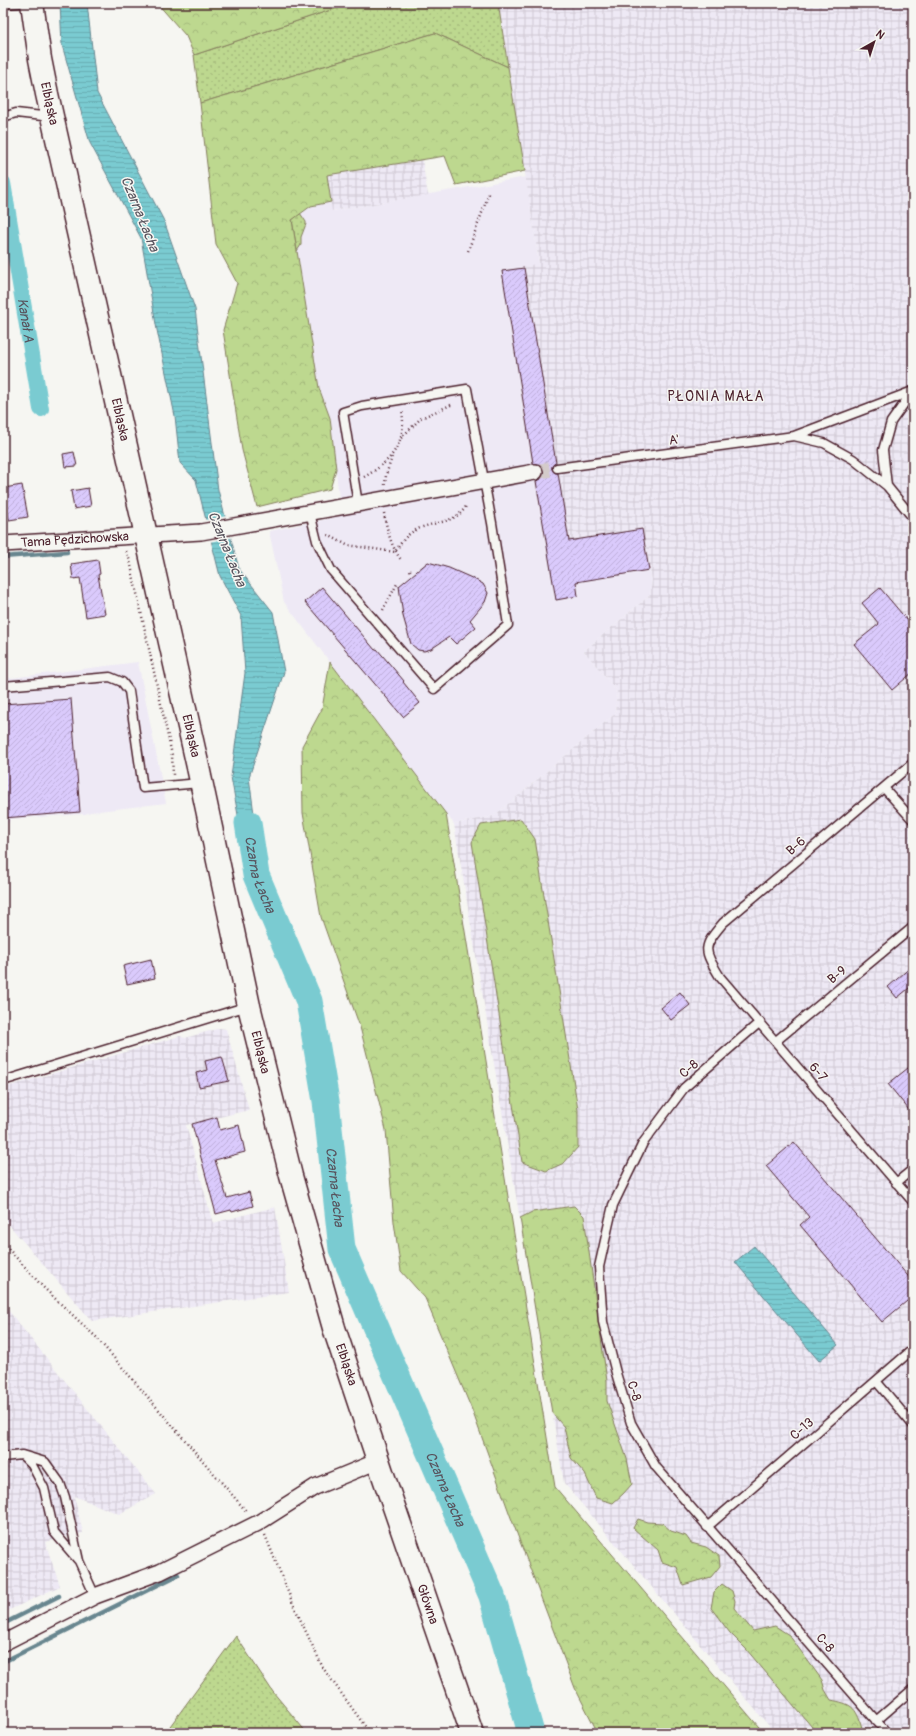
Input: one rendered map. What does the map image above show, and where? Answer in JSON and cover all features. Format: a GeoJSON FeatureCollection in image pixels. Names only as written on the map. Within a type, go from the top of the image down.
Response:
{"type":"FeatureCollection","features":[{"type":"Feature","properties":{"kind":"main road","name":"Elbląska"},"geometry":{"type":"LineString","coordinates":[[32,3],[40,59],[202,783],[249,1006],[302,1214],[334,1328],[381,1468]]}},
{"type":"Feature","properties":{"kind":"main road","name":"Główna"},"geometry":{"type":"LineString","coordinates":[[381,1468],[472,1733]]}},
{"type":"Feature","properties":{"kind":"street","name":"Tama Pędzichowska"},"geometry":{"type":"LineString","coordinates":[[3,544],[201,532],[535,472]]}},
{"type":"Feature","properties":{"kind":"street"},"geometry":{"type":"LineString","coordinates":[[3,1643],[95,1596],[160,1572],[258,1523],[315,1487],[381,1468]]}},
{"type":"Feature","properties":{"kind":"lane"},"geometry":{"type":"LineString","coordinates":[[3,4],[20,3]]}},
{"type":"Feature","properties":{"kind":"lane"},"geometry":{"type":"LineString","coordinates":[[3,117],[16,113],[53,117]]}},
{"type":"Feature","properties":{"kind":"lane"},"geometry":{"type":"LineString","coordinates":[[310,513],[317,541],[331,570],[434,689],[508,625],[467,389],[362,406],[343,412],[358,504]]}},
{"type":"Feature","properties":{"kind":"lane"},"geometry":{"type":"LineString","coordinates":[[887,486],[883,450],[891,422],[913,391]]}},
{"type":"Feature","properties":{"kind":"lane","name":"A'"},"geometry":{"type":"LineString","coordinates":[[557,468],[794,436],[913,391]]}},
{"type":"Feature","properties":{"kind":"lane","name":"A'"},"geometry":{"type":"LineString","coordinates":[[794,436],[824,443],[853,459],[887,486],[913,518]]}},
{"type":"Feature","properties":{"kind":"lane"},"geometry":{"type":"LineString","coordinates":[[3,686],[110,677],[122,682],[129,691],[143,788],[202,783]]}},
{"type":"Feature","properties":{"kind":"lane","name":"B-6"},"geometry":{"type":"LineString","coordinates":[[707,956],[709,941],[723,923],[913,763]]}},
{"type":"Feature","properties":{"kind":"lane"},"geometry":{"type":"LineString","coordinates":[[884,788],[913,820]]}},
{"type":"Feature","properties":{"kind":"lane","name":"B-9"},"geometry":{"type":"LineString","coordinates":[[776,1041],[913,927]]}},
{"type":"Feature","properties":{"kind":"lane","name":"6-7"},"geometry":{"type":"LineString","coordinates":[[707,956],[720,977],[913,1202]]}},
{"type":"Feature","properties":{"kind":"lane"},"geometry":{"type":"LineString","coordinates":[[3,1081],[249,1006]]}},
{"type":"Feature","properties":{"kind":"lane","name":"C-8"},"geometry":{"type":"LineString","coordinates":[[760,1022],[684,1088],[643,1143],[613,1205],[599,1267],[603,1322],[631,1423],[656,1467],[887,1733]]}},
{"type":"Feature","properties":{"kind":"lane"},"geometry":{"type":"LineString","coordinates":[[896,1182],[913,1169]]}},
{"type":"Feature","properties":{"kind":"lane","name":"C-13"},"geometry":{"type":"LineString","coordinates":[[707,1527],[913,1349]]}},
{"type":"Feature","properties":{"kind":"lane"},"geometry":{"type":"LineString","coordinates":[[876,1381],[913,1425]]}},
{"type":"Feature","properties":{"kind":"lane"},"geometry":{"type":"LineString","coordinates":[[22,1455],[32,1465],[44,1488],[54,1532],[79,1561]]}},
{"type":"Feature","properties":{"kind":"lane"},"geometry":{"type":"LineString","coordinates":[[3,1457],[22,1455],[45,1462],[60,1483],[65,1497],[79,1561],[95,1596]]}},
{"type":"Feature","properties":{"kind":"lane"},"geometry":{"type":"LineString","coordinates":[[876,1721],[913,1689]]}},
{"type":"Feature","properties":{"kind":"path"},"geometry":{"type":"LineString","coordinates":[[468,251],[490,191]]}},
{"type":"Feature","properties":{"kind":"path"},"geometry":{"type":"LineString","coordinates":[[401,400],[403,416],[401,438]]}},
{"type":"Feature","properties":{"kind":"path"},"geometry":{"type":"LineString","coordinates":[[385,490],[386,474],[401,438],[421,418],[455,403]]}},
{"type":"Feature","properties":{"kind":"path"},"geometry":{"type":"LineString","coordinates":[[364,477],[377,470],[392,457]]}},
{"type":"Feature","properties":{"kind":"path"},"geometry":{"type":"LineString","coordinates":[[395,552],[401,542],[414,531],[455,517],[463,512],[466,506]]}},
{"type":"Feature","properties":{"kind":"path"},"geometry":{"type":"LineString","coordinates":[[384,512],[387,528],[395,552],[402,561]]}},
{"type":"Feature","properties":{"kind":"path"},"geometry":{"type":"LineString","coordinates":[[323,531],[331,538],[347,545],[395,552]]}},
{"type":"Feature","properties":{"kind":"path"},"geometry":{"type":"LineString","coordinates":[[384,610],[397,584]]}},
{"type":"Feature","properties":{"kind":"path"},"geometry":{"type":"LineString","coordinates":[[139,591],[137,592],[172,755],[173,785]]}},
{"type":"Feature","properties":{"kind":"path"},"geometry":{"type":"LineString","coordinates":[[3,1243],[43,1287],[96,1337],[251,1516]]}},
{"type":"Feature","properties":{"kind":"path"},"geometry":{"type":"LineString","coordinates":[[263,1529],[292,1604],[323,1668],[370,1733]]}},
{"type":"Feature","properties":{"kind":"shaded area"},"geometry":{"type":"Polygon","coordinates":[[[498,3],[913,3],[913,1733],[775,1733],[564,1483],[454,824],[494,816],[615,714],[617,691],[584,651],[650,595],[652,580],[642,529],[569,541],[524,268],[539,262],[498,3]]]}},
{"type":"Feature","properties":{"kind":"shaded area"},"geometry":{"type":"Polygon","coordinates":[[[422,160],[428,195],[332,211],[326,175],[422,160]]]}},
{"type":"Feature","properties":{"kind":"shaded area"},"geometry":{"type":"Polygon","coordinates":[[[526,177],[539,263],[524,268],[569,541],[642,529],[652,580],[650,595],[584,651],[617,691],[615,714],[494,816],[454,824],[284,602],[269,531],[341,516],[330,418],[319,388],[292,220],[316,204],[331,202],[333,211],[526,177]]]}},
{"type":"Feature","properties":{"kind":"shaded area"},"geometry":{"type":"Polygon","coordinates":[[[138,662],[166,803],[85,814],[10,819],[9,823],[3,824],[3,679],[138,662]]]}},
{"type":"Feature","properties":{"kind":"shaded area"},"geometry":{"type":"Polygon","coordinates":[[[220,1028],[226,1029],[249,1110],[186,1125],[213,1223],[275,1207],[289,1292],[92,1321],[3,1218],[3,1088],[180,1036],[185,1038],[220,1028]]]}},
{"type":"Feature","properties":{"kind":"shaded area"},"geometry":{"type":"Polygon","coordinates":[[[3,1304],[156,1494],[119,1514],[74,1496],[83,1533],[45,1542],[60,1586],[3,1613],[3,1304]]]}},
{"type":"Feature","properties":{"kind":"green space"},"geometry":{"type":"Polygon","coordinates":[[[157,3],[352,3],[194,55],[186,36],[157,3]]]}},
{"type":"Feature","properties":{"kind":"green space"},"geometry":{"type":"Polygon","coordinates":[[[352,3],[498,3],[508,67],[435,33],[200,103],[194,55],[352,3]]]}},
{"type":"Feature","properties":{"kind":"green space"},"geometry":{"type":"Polygon","coordinates":[[[435,33],[508,67],[525,171],[456,185],[445,156],[327,175],[331,202],[311,206],[292,220],[319,388],[330,418],[336,469],[330,489],[257,507],[242,450],[223,330],[237,283],[216,244],[200,103],[435,33]]]}},
{"type":"Feature","properties":{"kind":"green space"},"geometry":{"type":"Polygon","coordinates":[[[300,213],[306,224],[301,237],[301,245],[297,251],[292,220],[300,213]]]}},
{"type":"Feature","properties":{"kind":"green space"},"geometry":{"type":"Polygon","coordinates":[[[330,662],[446,814],[555,1487],[764,1733],[598,1733],[575,1688],[472,1410],[425,1298],[401,1271],[394,1222],[386,1130],[360,1027],[321,917],[303,813],[302,746],[322,709],[330,662]]]}},
{"type":"Feature","properties":{"kind":"green space"},"geometry":{"type":"Polygon","coordinates":[[[521,819],[535,839],[578,1110],[578,1147],[564,1163],[546,1171],[522,1162],[472,842],[481,825],[521,819]]]}},
{"type":"Feature","properties":{"kind":"green space"},"geometry":{"type":"Polygon","coordinates":[[[574,1206],[584,1216],[607,1381],[607,1401],[627,1459],[632,1484],[613,1503],[596,1498],[585,1474],[571,1458],[564,1427],[552,1413],[520,1218],[532,1212],[574,1206]]]}},
{"type":"Feature","properties":{"kind":"green space"},"geometry":{"type":"Polygon","coordinates":[[[638,1519],[647,1522],[662,1523],[671,1531],[686,1536],[691,1543],[706,1547],[719,1556],[720,1566],[711,1577],[683,1585],[677,1567],[662,1562],[658,1550],[633,1528],[638,1519]]]}},
{"type":"Feature","properties":{"kind":"green space"},"geometry":{"type":"Polygon","coordinates":[[[722,1584],[732,1591],[735,1601],[734,1608],[753,1631],[775,1626],[789,1635],[822,1680],[825,1690],[831,1700],[852,1707],[860,1721],[862,1728],[873,1729],[876,1733],[817,1733],[746,1649],[730,1633],[711,1608],[714,1592],[722,1584]]]}},
{"type":"Feature","properties":{"kind":"green space"},"geometry":{"type":"Polygon","coordinates":[[[236,1636],[273,1692],[307,1733],[165,1733],[236,1636]]]}},
{"type":"Feature","properties":{"kind":"water"},"geometry":{"type":"Polygon","coordinates":[[[60,3],[87,3],[97,93],[164,221],[195,309],[218,490],[239,569],[273,612],[284,672],[249,777],[262,873],[243,842],[231,777],[245,673],[241,616],[220,576],[196,480],[180,463],[175,416],[157,330],[141,238],[90,143],[62,45],[60,3]]]}},
{"type":"Feature","properties":{"kind":"water"},"geometry":{"type":"Polygon","coordinates":[[[754,1246],[838,1345],[819,1361],[735,1262],[754,1246]]]}},
{"type":"Feature","properties":{"kind":"pier"},"geometry":{"type":"Polygon","coordinates":[[[227,516],[231,538],[209,542],[204,520],[227,516]]]}},
{"type":"Feature","properties":{"kind":"building"},"geometry":{"type":"Polygon","coordinates":[[[524,268],[556,463],[552,466],[552,469],[555,473],[558,473],[569,541],[642,529],[649,570],[576,582],[578,596],[556,600],[536,481],[541,479],[544,471],[542,466],[533,463],[502,271],[524,268]]]}},
{"type":"Feature","properties":{"kind":"building"},"geometry":{"type":"Polygon","coordinates":[[[74,452],[77,466],[65,467],[63,454],[74,452]]]}},
{"type":"Feature","properties":{"kind":"building"},"geometry":{"type":"Polygon","coordinates":[[[22,485],[28,517],[9,520],[4,488],[22,485]]]}},
{"type":"Feature","properties":{"kind":"building"},"geometry":{"type":"Polygon","coordinates":[[[88,488],[91,506],[74,509],[71,491],[88,488]]]}},
{"type":"Feature","properties":{"kind":"building"},"geometry":{"type":"Polygon","coordinates":[[[98,560],[100,574],[98,575],[105,614],[86,617],[80,578],[73,579],[71,564],[98,560]]]}},
{"type":"Feature","properties":{"kind":"building"},"geometry":{"type":"Polygon","coordinates":[[[428,562],[449,568],[474,579],[483,584],[488,593],[485,602],[470,620],[476,627],[456,644],[449,637],[431,649],[424,651],[418,650],[411,644],[403,616],[399,586],[428,562]]]}},
{"type":"Feature","properties":{"kind":"building"},"geometry":{"type":"Polygon","coordinates":[[[322,587],[375,650],[377,649],[420,703],[403,717],[305,602],[322,587]]]}},
{"type":"Feature","properties":{"kind":"building"},"geometry":{"type":"Polygon","coordinates":[[[880,588],[913,627],[913,672],[892,690],[854,644],[879,624],[862,603],[880,588]]]}},
{"type":"Feature","properties":{"kind":"building"},"geometry":{"type":"Polygon","coordinates":[[[71,699],[80,812],[3,818],[3,704],[71,699]]]}},
{"type":"Feature","properties":{"kind":"building"},"geometry":{"type":"Polygon","coordinates":[[[151,959],[155,978],[127,984],[123,966],[151,959]]]}},
{"type":"Feature","properties":{"kind":"building"},"geometry":{"type":"Polygon","coordinates":[[[913,965],[913,985],[897,998],[888,987],[913,965]]]}},
{"type":"Feature","properties":{"kind":"building"},"geometry":{"type":"Polygon","coordinates":[[[680,992],[690,1005],[671,1020],[661,1008],[680,992]]]}},
{"type":"Feature","properties":{"kind":"building"},"geometry":{"type":"Polygon","coordinates":[[[222,1057],[229,1081],[199,1087],[196,1073],[207,1070],[205,1061],[222,1057]]]}},
{"type":"Feature","properties":{"kind":"building"},"geometry":{"type":"Polygon","coordinates":[[[913,1064],[913,1115],[888,1084],[913,1064]]]}},
{"type":"Feature","properties":{"kind":"building"},"geometry":{"type":"Polygon","coordinates":[[[217,1117],[220,1130],[239,1125],[245,1152],[215,1160],[227,1198],[249,1192],[253,1206],[232,1212],[231,1210],[216,1214],[192,1124],[217,1117]]]}},
{"type":"Feature","properties":{"kind":"building"},"geometry":{"type":"Polygon","coordinates":[[[794,1142],[913,1282],[913,1296],[882,1322],[800,1225],[809,1217],[766,1166],[794,1142]]]}},
{"type":"Feature","properties":{"kind":"waterway","name":"Kanał A"},"geometry":{"type":"LineString","coordinates":[[3,183],[41,409]]}},
{"type":"Feature","properties":{"kind":"waterway"},"geometry":{"type":"LineString","coordinates":[[3,557],[67,552]]}},
{"type":"Feature","properties":{"kind":"waterway","name":"Czarna Łacha"},"geometry":{"type":"LineString","coordinates":[[248,823],[256,875],[309,1001],[326,1101],[342,1249],[492,1596],[531,1733]]}},
{"type":"Feature","properties":{"kind":"waterway"},"geometry":{"type":"LineString","coordinates":[[3,1662],[178,1575]]}},
{"type":"Feature","properties":{"kind":"waterway"},"geometry":{"type":"LineString","coordinates":[[3,1624],[59,1596]]}},
{"type":"Feature","properties":{"kind":"tunnel"},"geometry":{"type":"LineString","coordinates":[[535,472],[557,468]]}},
{"type":"Feature","properties":{"kind":"district","name":"PŁONIA MAŁA"},"geometry":{"type":"Point","coordinates":[716,396]}}]}
